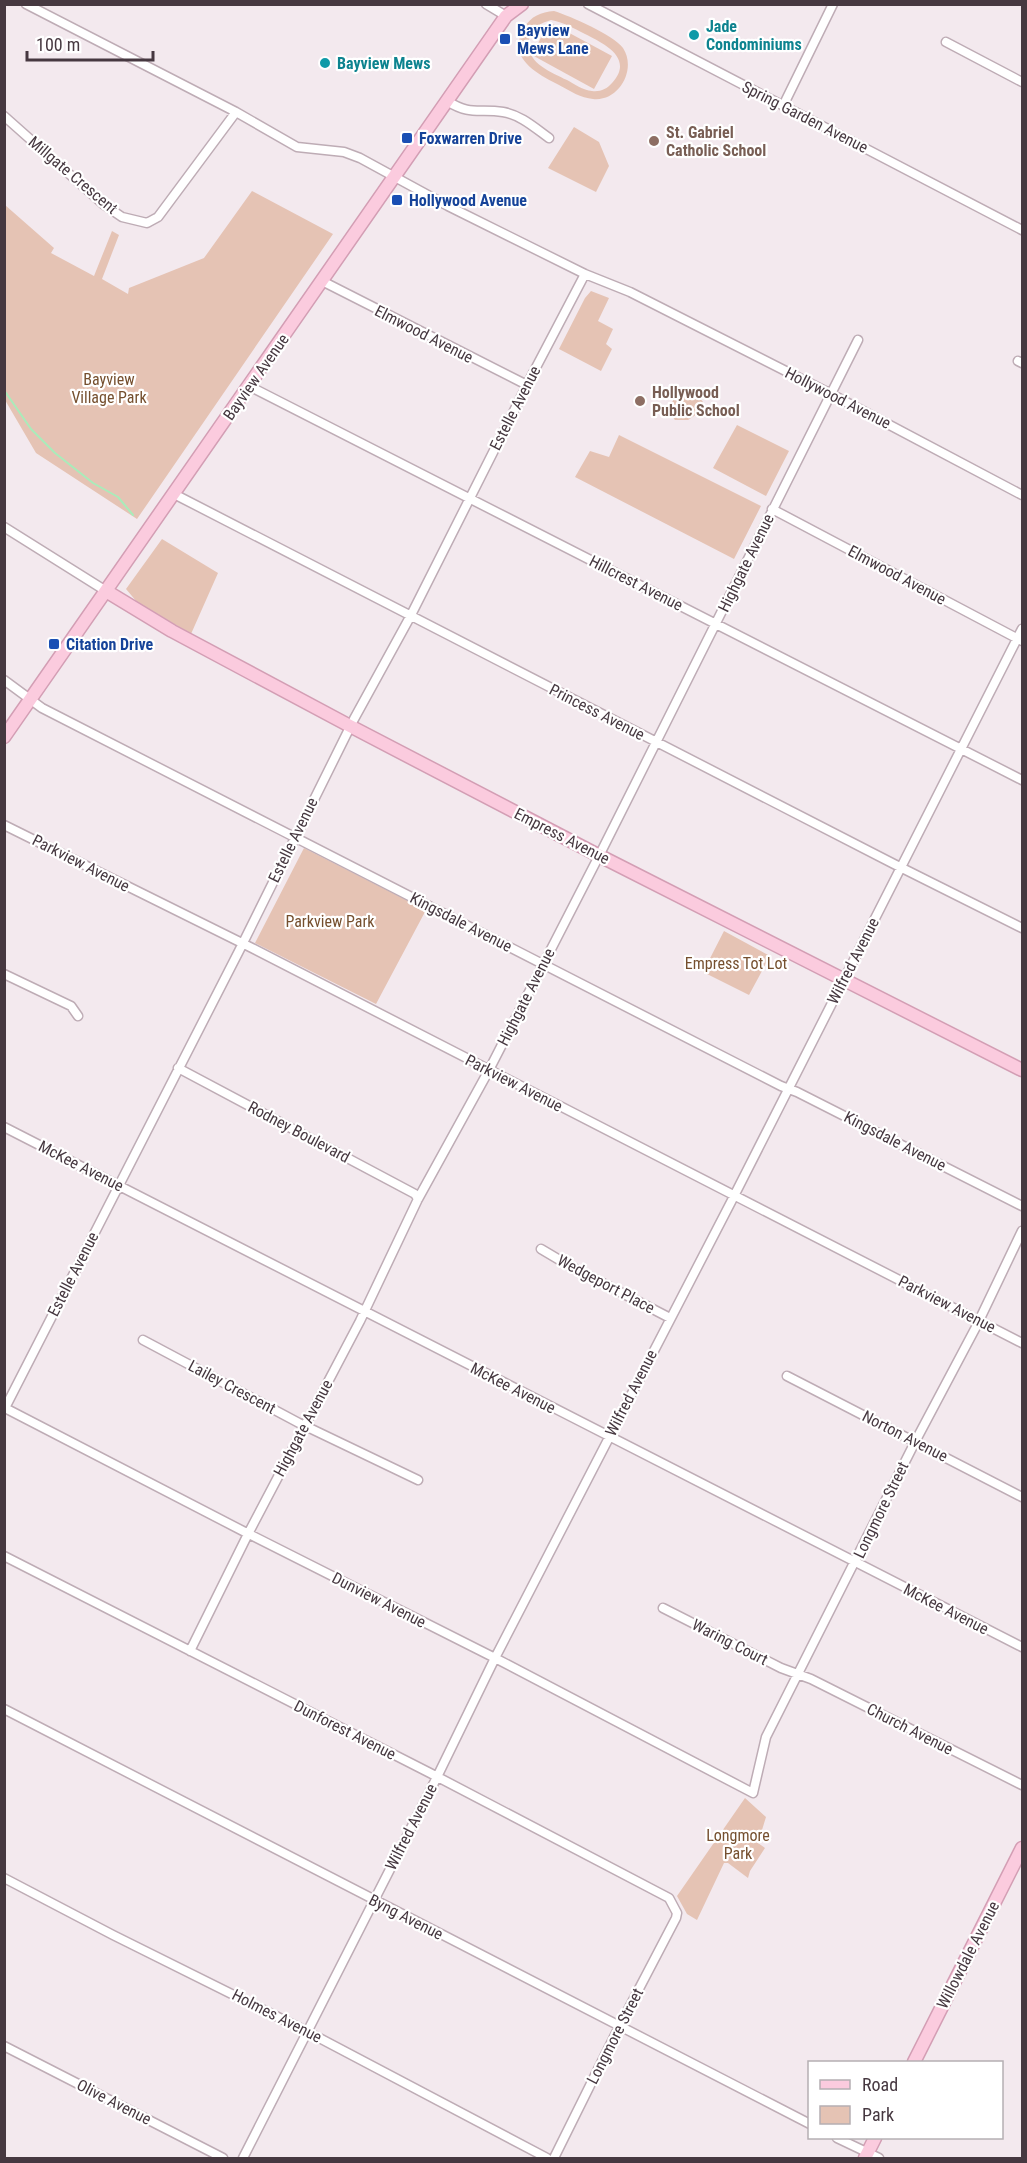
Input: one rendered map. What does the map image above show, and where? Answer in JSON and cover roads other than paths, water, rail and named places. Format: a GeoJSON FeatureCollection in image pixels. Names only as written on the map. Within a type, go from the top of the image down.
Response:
{"type":"FeatureCollection","features":[{"type":"Feature","properties":{"kind":"street"},"geometry":{"type":"LineString","coordinates":[[26,4],[236,112],[297,147],[344,152],[394,177]]}},
{"type":"Feature","properties":{"kind":"street"},"geometry":{"type":"LineString","coordinates":[[486,4],[507,10]]}},
{"type":"Feature","properties":{"kind":"street","name":"Bayview Avenue"},"geometry":{"type":"LineString","coordinates":[[4,737],[447,101],[507,10],[522,4]]}},
{"type":"Feature","properties":{"kind":"street","name":"Spring Garden Avenue"},"geometry":{"type":"LineString","coordinates":[[588,4],[1023,230]]}},
{"type":"Feature","properties":{"kind":"street"},"geometry":{"type":"LineString","coordinates":[[783,106],[832,4]]}},
{"type":"Feature","properties":{"kind":"street"},"geometry":{"type":"LineString","coordinates":[[946,42],[1023,82]]}},
{"type":"Feature","properties":{"kind":"street"},"geometry":{"type":"LineString","coordinates":[[447,101],[465,111],[502,112],[519,117],[549,138]]}},
{"type":"Feature","properties":{"kind":"street","name":"Millgate Crescent"},"geometry":{"type":"LineString","coordinates":[[4,116],[103,204],[122,217],[147,223],[158,218],[236,112]]}},
{"type":"Feature","properties":{"kind":"street","name":"Hollywood Avenue"},"geometry":{"type":"LineString","coordinates":[[394,177],[585,274],[630,292],[1023,495]]}},
{"type":"Feature","properties":{"kind":"street","name":"Estelle Avenue"},"geometry":{"type":"LineString","coordinates":[[4,1408],[242,944],[350,726],[410,617],[585,274]]}},
{"type":"Feature","properties":{"kind":"street","name":"Elmwood Avenue"},"geometry":{"type":"LineString","coordinates":[[322,281],[527,385]]}},
{"type":"Feature","properties":{"kind":"street","name":"Highgate Avenue"},"geometry":{"type":"LineString","coordinates":[[190,1651],[248,1534],[364,1312],[418,1199],[489,1070],[717,624],[772,509],[858,340]]}},
{"type":"Feature","properties":{"kind":"street","name":"Hillcrest Avenue"},"geometry":{"type":"LineString","coordinates":[[249,386],[1023,780]]}},
{"type":"Feature","properties":{"kind":"street","name":"Princess Avenue"},"geometry":{"type":"LineString","coordinates":[[174,494],[901,868],[1023,928]]}},
{"type":"Feature","properties":{"kind":"street","name":"Elmwood Avenue"},"geometry":{"type":"LineString","coordinates":[[772,509],[1020,640]]}},
{"type":"Feature","properties":{"kind":"street"},"geometry":{"type":"LineString","coordinates":[[4,526],[106,591]]}},
{"type":"Feature","properties":{"kind":"street","name":"Empress Avenue"},"geometry":{"type":"LineString","coordinates":[[106,591],[172,631],[350,726],[1023,1070]]}},
{"type":"Feature","properties":{"kind":"street","name":"Wilfred Avenue"},"geometry":{"type":"LineString","coordinates":[[243,2158],[495,1658],[961,749],[1020,640],[1023,629]]}},
{"type":"Feature","properties":{"kind":"street","name":"Kingsdale Avenue"},"geometry":{"type":"LineString","coordinates":[[4,680],[30,700],[295,837],[788,1089],[1023,1206]]}},
{"type":"Feature","properties":{"kind":"street","name":"Parkview Avenue"},"geometry":{"type":"LineString","coordinates":[[4,825],[1023,1342]]}},
{"type":"Feature","properties":{"kind":"street"},"geometry":{"type":"LineString","coordinates":[[4,974],[71,1006],[78,1016]]}},
{"type":"Feature","properties":{"kind":"street","name":"Rodney Boulevard"},"geometry":{"type":"LineString","coordinates":[[178,1068],[415,1194],[418,1199]]}},
{"type":"Feature","properties":{"kind":"street","name":"McKee Avenue"},"geometry":{"type":"LineString","coordinates":[[4,1127],[1023,1647]]}},
{"type":"Feature","properties":{"kind":"street","name":"Longmore Street"},"geometry":{"type":"LineString","coordinates":[[753,1793],[766,1737],[1023,1231]]}},
{"type":"Feature","properties":{"kind":"street","name":"Wedgeport Place"},"geometry":{"type":"LineString","coordinates":[[541,1249],[670,1318]]}},
{"type":"Feature","properties":{"kind":"street","name":"Lailey Crescent"},"geometry":{"type":"LineString","coordinates":[[143,1340],[305,1425],[418,1480]]}},
{"type":"Feature","properties":{"kind":"street","name":"Norton Avenue"},"geometry":{"type":"LineString","coordinates":[[787,1376],[1023,1497]]}},
{"type":"Feature","properties":{"kind":"street","name":"Dunview Avenue"},"geometry":{"type":"LineString","coordinates":[[4,1408],[495,1658],[753,1793]]}},
{"type":"Feature","properties":{"kind":"street","name":"Dunforest Avenue"},"geometry":{"type":"LineString","coordinates":[[4,1556],[669,1898],[676,1913]]}},
{"type":"Feature","properties":{"kind":"street","name":"Waring Court"},"geometry":{"type":"LineString","coordinates":[[663,1608],[781,1668],[798,1674]]}},
{"type":"Feature","properties":{"kind":"street","name":"Church Avenue"},"geometry":{"type":"LineString","coordinates":[[798,1674],[811,1678],[1023,1785]]}},
{"type":"Feature","properties":{"kind":"street","name":"Byng Avenue"},"geometry":{"type":"LineString","coordinates":[[4,1709],[808,2123]]}},
{"type":"Feature","properties":{"kind":"street","name":"Willowdale Avenue"},"geometry":{"type":"LineString","coordinates":[[915,2061],[1023,1848]]}},
{"type":"Feature","properties":{"kind":"street","name":"Holmes Avenue"},"geometry":{"type":"LineString","coordinates":[[4,1878],[306,2031],[547,2158]]}},
{"type":"Feature","properties":{"kind":"street","name":"Longmore Street"},"geometry":{"type":"LineString","coordinates":[[554,2158],[676,1918],[676,1913]]}},
{"type":"Feature","properties":{"kind":"street","name":"Olive Avenue"},"geometry":{"type":"LineString","coordinates":[[4,2046],[223,2158]]}},
{"type":"Feature","properties":{"kind":"street"},"geometry":{"type":"LineString","coordinates":[[839,2139],[870,2157],[875,2139]]}},
{"type":"Feature","properties":{"kind":"waterway"},"geometry":{"type":"LineString","coordinates":[[4,390],[31,429],[55,453],[93,483],[118,497],[133,515]]}},
{"type":"Feature","properties":{"kind":"place","name":"Jade Condominiums"},"geometry":{"type":"Point","coordinates":[694,35]}},
{"type":"Feature","properties":{"kind":"place","name":"Bayview Mews Lane"},"geometry":{"type":"Point","coordinates":[505,39]}},
{"type":"Feature","properties":{"kind":"place","name":"Bayview Mews"},"geometry":{"type":"Point","coordinates":[325,63]}},
{"type":"Feature","properties":{"kind":"place","name":"Foxwarren Drive"},"geometry":{"type":"Point","coordinates":[407,138]}},
{"type":"Feature","properties":{"kind":"place","name":"St. Gabriel Catholic School"},"geometry":{"type":"Point","coordinates":[654,141]}},
{"type":"Feature","properties":{"kind":"place","name":"Hollywood Avenue"},"geometry":{"type":"Point","coordinates":[397,200]}},
{"type":"Feature","properties":{"kind":"place","name":"Hollywood Public School"},"geometry":{"type":"Point","coordinates":[640,401]}},
{"type":"Feature","properties":{"kind":"place","name":"Citation Drive"},"geometry":{"type":"Point","coordinates":[54,644]}},
{"type":"Feature","properties":{"kind":"park label","name":"Bayview Village Park"},"geometry":{"type":"Point","coordinates":[109,388]}},
{"type":"Feature","properties":{"kind":"park label","name":"Parkview Park"},"geometry":{"type":"Point","coordinates":[330,921]}},
{"type":"Feature","properties":{"kind":"park label","name":"Empress Tot Lot"},"geometry":{"type":"Point","coordinates":[736,963]}},
{"type":"Feature","properties":{"kind":"park label","name":"Longmore Park"},"geometry":{"type":"Point","coordinates":[738,1844]}}]}
